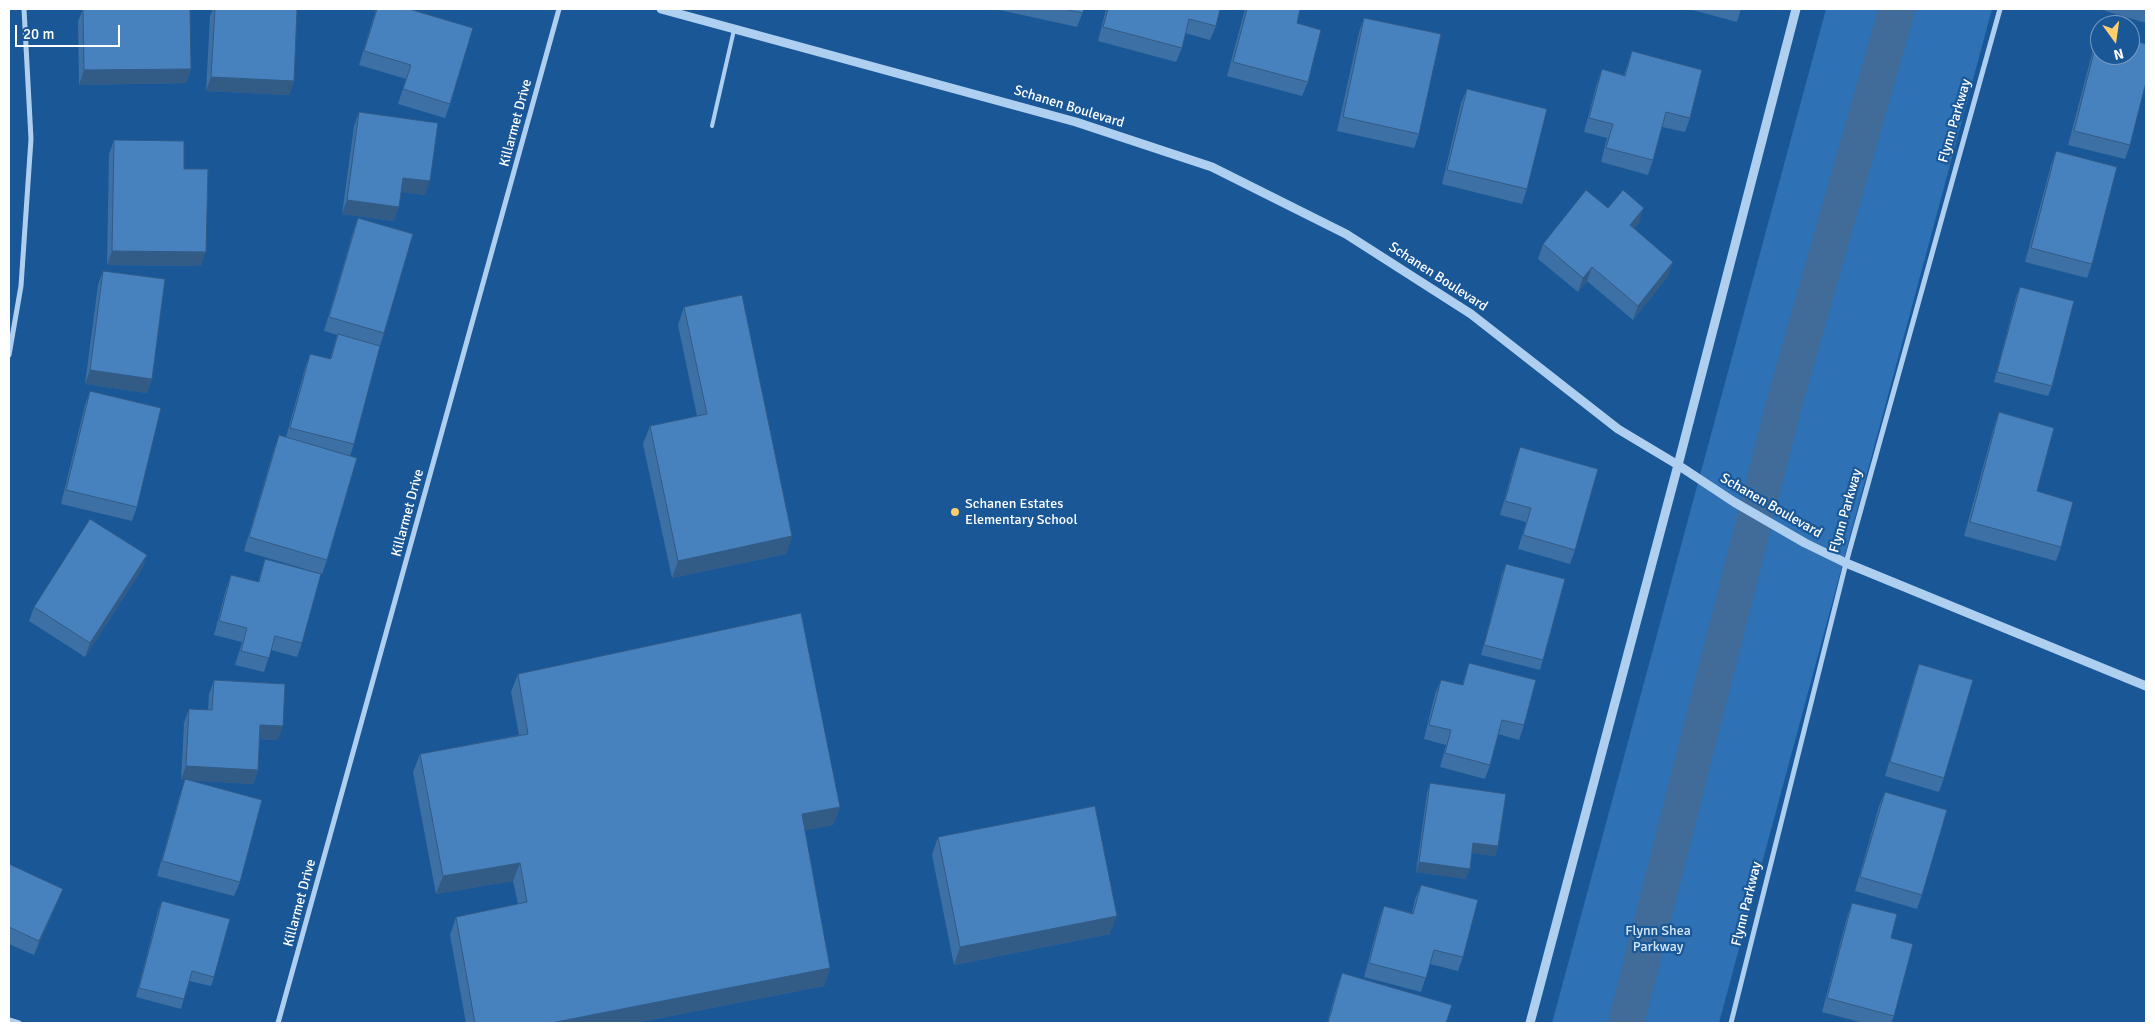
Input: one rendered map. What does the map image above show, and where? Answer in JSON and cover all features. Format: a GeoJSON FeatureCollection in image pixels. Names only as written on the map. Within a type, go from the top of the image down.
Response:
{"type":"FeatureCollection","features":[{"type":"Feature","properties":{"kind":"street"},"geometry":{"type":"LineString","coordinates":[[9,356],[21,286],[31,139],[24,9]]}},
{"type":"Feature","properties":{"kind":"street","name":"Killarmet Drive"},"geometry":{"type":"LineString","coordinates":[[278,1023],[559,9]]}},
{"type":"Feature","properties":{"kind":"street","name":"Schanen Boulevard"},"geometry":{"type":"LineString","coordinates":[[661,9],[1076,122],[1212,167],[1346,234],[1471,314],[1618,429],[1734,502],[1805,543],[1846,563],[2146,686]]}},
{"type":"Feature","properties":{"kind":"street"},"geometry":{"type":"LineString","coordinates":[[1530,1023],[1678,465],[1796,9]]}},
{"type":"Feature","properties":{"kind":"street","name":"Flynn Parkway"},"geometry":{"type":"LineString","coordinates":[[1731,1023],[1846,563],[2000,9]]}},
{"type":"Feature","properties":{"kind":"street"},"geometry":{"type":"LineString","coordinates":[[9,1020],[20,1023]]}},
{"type":"Feature","properties":{"kind":"lane"},"geometry":{"type":"LineString","coordinates":[[712,126],[734,29]]}},
{"type":"Feature","properties":{"kind":"green space","name":"Flynn Shea Parkway"},"geometry":{"type":"Polygon","coordinates":[[[1826,9],[1992,9],[1719,1023],[1552,1023],[1826,9]]]}},
{"type":"Feature","properties":{"kind":"building"},"geometry":{"type":"Polygon","coordinates":[[[83,9],[190,9],[191,69],[84,70],[83,9]]]}},
{"type":"Feature","properties":{"kind":"building"},"geometry":{"type":"Polygon","coordinates":[[[215,9],[297,9],[294,81],[211,77],[215,9]]]}},
{"type":"Feature","properties":{"kind":"building"},"geometry":{"type":"Polygon","coordinates":[[[377,9],[409,9],[473,28],[450,104],[403,89],[411,65],[364,51],[377,9]]]}},
{"type":"Feature","properties":{"kind":"building"},"geometry":{"type":"Polygon","coordinates":[[[1063,9],[1084,9],[1083,13],[1063,9]]]}},
{"type":"Feature","properties":{"kind":"building"},"geometry":{"type":"Polygon","coordinates":[[[1108,9],[1220,9],[1216,26],[1189,19],[1182,48],[1103,27],[1108,9]]]}},
{"type":"Feature","properties":{"kind":"building"},"geometry":{"type":"Polygon","coordinates":[[[1247,9],[1300,9],[1297,23],[1321,30],[1308,82],[1233,62],[1247,9]]]}},
{"type":"Feature","properties":{"kind":"building"},"geometry":{"type":"Polygon","coordinates":[[[1364,18],[1441,34],[1419,134],[1343,117],[1364,18]]]}},
{"type":"Feature","properties":{"kind":"building"},"geometry":{"type":"Polygon","coordinates":[[[2140,42],[2146,44],[2146,82],[2130,145],[2074,131],[2091,65],[2140,65],[2140,42]]]}},
{"type":"Feature","properties":{"kind":"building"},"geometry":{"type":"Polygon","coordinates":[[[1632,51],[1702,70],[1690,118],[1666,112],[1653,160],[1606,148],[1613,124],[1589,118],[1602,69],[1625,76],[1632,51]]]}},
{"type":"Feature","properties":{"kind":"building"},"geometry":{"type":"Polygon","coordinates":[[[1467,89],[1547,109],[1527,189],[1447,170],[1467,89]]]}},
{"type":"Feature","properties":{"kind":"building"},"geometry":{"type":"Polygon","coordinates":[[[359,112],[438,123],[430,181],[403,178],[399,207],[347,200],[359,112]]]}},
{"type":"Feature","properties":{"kind":"building"},"geometry":{"type":"Polygon","coordinates":[[[114,140],[184,141],[184,169],[208,169],[206,252],[112,251],[114,140]]]}},
{"type":"Feature","properties":{"kind":"building"},"geometry":{"type":"Polygon","coordinates":[[[2056,151],[2117,167],[2092,264],[2031,248],[2056,151]]]}},
{"type":"Feature","properties":{"kind":"building"},"geometry":{"type":"Polygon","coordinates":[[[1586,190],[1608,208],[1623,190],[1644,208],[1630,225],[1673,262],[1638,306],[1592,267],[1583,278],[1543,244],[1586,190]]]}},
{"type":"Feature","properties":{"kind":"building"},"geometry":{"type":"Polygon","coordinates":[[[358,218],[413,234],[384,333],[329,317],[358,218]]]}},
{"type":"Feature","properties":{"kind":"building"},"geometry":{"type":"Polygon","coordinates":[[[103,271],[165,279],[152,379],[90,370],[103,271]]]}},
{"type":"Feature","properties":{"kind":"building"},"geometry":{"type":"Polygon","coordinates":[[[2020,287],[2074,301],[2052,386],[1997,372],[2020,287]]]}},
{"type":"Feature","properties":{"kind":"building"},"geometry":{"type":"Polygon","coordinates":[[[742,295],[792,536],[678,561],[650,426],[707,414],[684,307],[742,295]]]}},
{"type":"Feature","properties":{"kind":"building"},"geometry":{"type":"Polygon","coordinates":[[[338,334],[380,346],[354,444],[290,428],[310,354],[331,359],[338,334]]]}},
{"type":"Feature","properties":{"kind":"building"},"geometry":{"type":"Polygon","coordinates":[[[90,391],[161,408],[137,507],[66,490],[90,391]]]}},
{"type":"Feature","properties":{"kind":"building"},"geometry":{"type":"Polygon","coordinates":[[[1999,412],[2054,428],[2037,491],[2073,502],[2061,547],[1970,522],[1999,412]]]}},
{"type":"Feature","properties":{"kind":"building"},"geometry":{"type":"Polygon","coordinates":[[[279,435],[357,458],[327,560],[249,537],[279,435]]]}},
{"type":"Feature","properties":{"kind":"building"},"geometry":{"type":"Polygon","coordinates":[[[1520,447],[1598,469],[1575,550],[1523,535],[1531,508],[1505,501],[1520,447]]]}},
{"type":"Feature","properties":{"kind":"building"},"geometry":{"type":"Polygon","coordinates":[[[90,519],[147,555],[90,643],[34,607],[90,519]]]}},
{"type":"Feature","properties":{"kind":"building"},"geometry":{"type":"Polygon","coordinates":[[[265,559],[321,574],[302,643],[275,636],[269,658],[241,651],[247,628],[219,621],[231,575],[259,582],[265,559]]]}},
{"type":"Feature","properties":{"kind":"building"},"geometry":{"type":"Polygon","coordinates":[[[1506,564],[1565,579],[1543,660],[1484,645],[1506,564]]]}},
{"type":"Feature","properties":{"kind":"building"},"geometry":{"type":"Polygon","coordinates":[[[801,613],[840,807],[802,814],[830,968],[551,1023],[475,1023],[456,917],[527,902],[520,863],[443,876],[420,754],[528,734],[518,674],[801,613]]]}},
{"type":"Feature","properties":{"kind":"building"},"geometry":{"type":"Polygon","coordinates":[[[1469,663],[1536,680],[1524,725],[1502,720],[1490,765],[1445,753],[1451,730],[1429,725],[1441,680],[1463,685],[1469,663]]]}},
{"type":"Feature","properties":{"kind":"building"},"geometry":{"type":"Polygon","coordinates":[[[1919,664],[1973,680],[1944,778],[1890,762],[1919,664]]]}},
{"type":"Feature","properties":{"kind":"building"},"geometry":{"type":"Polygon","coordinates":[[[214,680],[285,684],[283,726],[260,725],[258,770],[186,766],[189,709],[212,710],[214,680]]]}},
{"type":"Feature","properties":{"kind":"building"},"geometry":{"type":"Polygon","coordinates":[[[185,779],[262,800],[240,882],[162,861],[185,779]]]}},
{"type":"Feature","properties":{"kind":"building"},"geometry":{"type":"Polygon","coordinates":[[[1430,783],[1506,794],[1498,846],[1473,843],[1470,869],[1419,862],[1430,783]]]}},
{"type":"Feature","properties":{"kind":"building"},"geometry":{"type":"Polygon","coordinates":[[[1885,792],[1947,810],[1922,895],[1860,877],[1885,792]]]}},
{"type":"Feature","properties":{"kind":"building"},"geometry":{"type":"Polygon","coordinates":[[[1095,806],[1117,916],[960,947],[938,837],[1095,806]]]}},
{"type":"Feature","properties":{"kind":"building"},"geometry":{"type":"Polygon","coordinates":[[[9,864],[63,889],[39,941],[9,927],[9,864]]]}},
{"type":"Feature","properties":{"kind":"building"},"geometry":{"type":"Polygon","coordinates":[[[1421,885],[1478,900],[1463,957],[1434,950],[1426,978],[1369,963],[1384,906],[1413,914],[1421,885]]]}},
{"type":"Feature","properties":{"kind":"building"},"geometry":{"type":"Polygon","coordinates":[[[162,901],[230,919],[214,977],[192,971],[184,999],[139,988],[162,901]]]}},
{"type":"Feature","properties":{"kind":"building"},"geometry":{"type":"Polygon","coordinates":[[[1852,903],[1897,914],[1891,938],[1913,944],[1894,1016],[1827,998],[1852,903]]]}},
{"type":"Feature","properties":{"kind":"building"},"geometry":{"type":"Polygon","coordinates":[[[1342,973],[1452,1005],[1446,1023],[1328,1023],[1342,973]]]}},
{"type":"Feature","properties":{"kind":"waterway"},"geometry":{"type":"LineString","coordinates":[[1626,1023],[1784,404],[1897,9]]}},
{"type":"Feature","properties":{"kind":"place","name":"Schanen Estates Elementary School"},"geometry":{"type":"Point","coordinates":[955,512]}}]}
